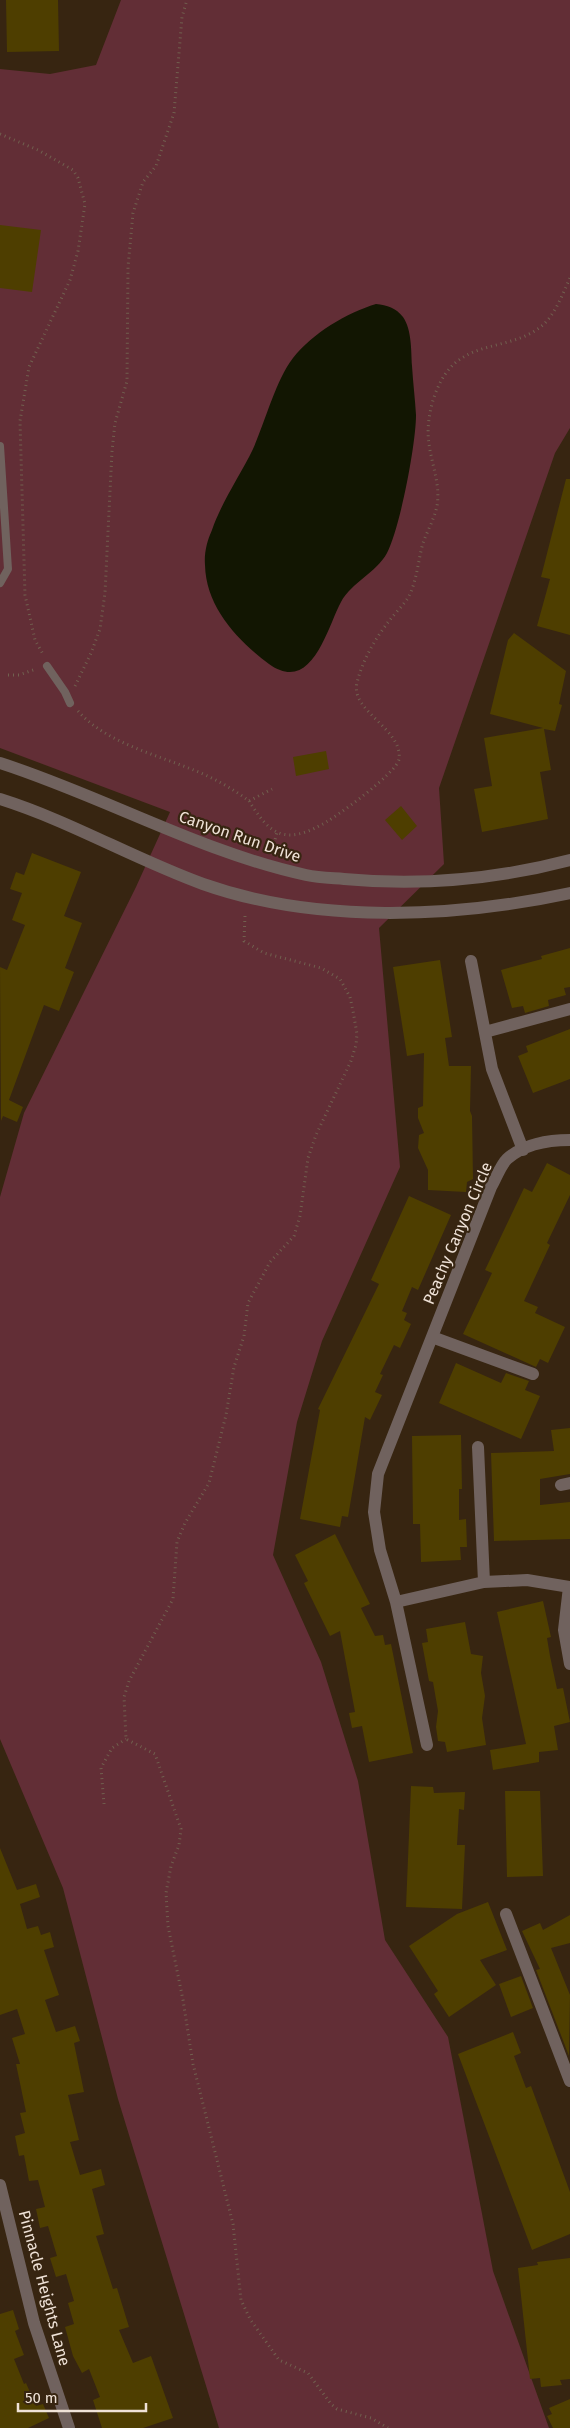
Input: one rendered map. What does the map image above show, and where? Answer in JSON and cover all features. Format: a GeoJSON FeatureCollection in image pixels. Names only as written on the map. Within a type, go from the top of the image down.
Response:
{"type":"FeatureCollection","features":[{"type":"Feature","properties":{"kind":"street","name":"Canyon Run Drive"},"geometry":{"type":"LineString","coordinates":[[0,764],[227,852],[307,875],[372,882],[435,881],[498,875],[570,860]]}},
{"type":"Feature","properties":{"kind":"street"},"geometry":{"type":"LineString","coordinates":[[0,800],[44,815],[155,865],[204,884],[246,896],[320,910],[358,912],[446,910],[493,906],[570,893]]}},
{"type":"Feature","properties":{"kind":"street"},"geometry":{"type":"LineString","coordinates":[[471,961],[492,1069],[523,1150]]}},
{"type":"Feature","properties":{"kind":"street"},"geometry":{"type":"LineString","coordinates":[[484,1032],[570,1008]]}},
{"type":"Feature","properties":{"kind":"street","name":"Peachy Canyon Circle"},"geometry":{"type":"LineString","coordinates":[[427,1745],[396,1602],[380,1550],[374,1512],[378,1474],[491,1187],[506,1160],[546,1140],[570,1140]]}},
{"type":"Feature","properties":{"kind":"street"},"geometry":{"type":"LineString","coordinates":[[432,1337],[533,1374]]}},
{"type":"Feature","properties":{"kind":"street"},"geometry":{"type":"LineString","coordinates":[[478,1447],[484,1582]]}},
{"type":"Feature","properties":{"kind":"street"},"geometry":{"type":"LineString","coordinates":[[396,1602],[484,1582],[527,1580],[569,1587],[564,1630],[570,1664]]}},
{"type":"Feature","properties":{"kind":"street"},"geometry":{"type":"LineString","coordinates":[[506,1914],[570,2081]]}},
{"type":"Feature","properties":{"kind":"street","name":"Pinnacle Heights Lane"},"geometry":{"type":"LineString","coordinates":[[0,2185],[34,2323],[69,2428]]}},
{"type":"Feature","properties":{"kind":"lane"},"geometry":{"type":"LineString","coordinates":[[0,446],[8,569],[0,583]]}},
{"type":"Feature","properties":{"kind":"lane"},"geometry":{"type":"LineString","coordinates":[[46,666],[65,692],[70,704]]}},
{"type":"Feature","properties":{"kind":"path"},"geometry":{"type":"LineString","coordinates":[[187,0],[182,17],[174,112],[156,166],[143,182],[133,212],[128,267],[127,381],[115,423],[112,451],[105,593],[100,629],[73,690],[70,704],[82,716],[105,732],[210,777],[249,801],[267,824],[277,832],[301,834],[321,826],[380,782],[396,767],[399,758],[398,749],[384,727],[360,702],[356,686],[374,644],[408,597],[415,579],[424,542],[436,510],[438,492],[429,443],[430,415],[436,392],[445,374],[455,362],[466,354],[520,338],[543,324],[551,315],[570,278]]}},
{"type":"Feature","properties":{"kind":"path"},"geometry":{"type":"LineString","coordinates":[[0,134],[38,150],[72,170],[78,178],[85,204],[78,250],[70,280],[30,367],[20,421],[25,595],[35,640],[46,666],[19,675],[8,675]]}},
{"type":"Feature","properties":{"kind":"path"},"geometry":{"type":"LineString","coordinates":[[249,801],[272,789]]}},
{"type":"Feature","properties":{"kind":"path"},"geometry":{"type":"LineString","coordinates":[[274,844],[277,832]]}},
{"type":"Feature","properties":{"kind":"path"},"geometry":{"type":"LineString","coordinates":[[126,1739],[124,1697],[129,1681],[169,1611],[173,1599],[177,1542],[185,1523],[209,1483],[234,1367],[244,1336],[248,1303],[270,1262],[294,1236],[299,1221],[308,1158],[316,1134],[351,1061],[356,1045],[357,1034],[350,997],[340,978],[321,968],[264,953],[244,941],[245,916]]}},
{"type":"Feature","properties":{"kind":"path"},"geometry":{"type":"LineString","coordinates":[[104,1804],[101,1768],[112,1748],[126,1739]]}},
{"type":"Feature","properties":{"kind":"path"},"geometry":{"type":"LineString","coordinates":[[126,1739],[155,1754],[181,1829],[179,1845],[171,1866],[166,1893],[168,1926],[183,2000],[193,2064],[233,2224],[241,2300],[250,2319],[279,2360],[308,2373],[325,2398],[336,2409],[371,2418],[388,2428]]}},
{"type":"Feature","properties":{"kind":"shaded area"},"geometry":{"type":"Polygon","coordinates":[[[121,0],[570,0],[570,428],[555,453],[439,788],[444,864],[379,928],[400,1167],[322,1341],[297,1422],[273,1555],[321,1662],[358,1781],[385,1940],[448,2037],[493,2271],[549,2428],[219,2428],[118,2099],[63,1888],[0,1739],[0,1197],[24,1113],[136,887],[170,812],[0,748],[0,69],[50,74],[96,65],[121,0]]]}},
{"type":"Feature","properties":{"kind":"shaded area"},"geometry":{"type":"Polygon","coordinates":[[[376,304],[391,308],[403,317],[411,341],[416,415],[413,445],[402,506],[387,553],[377,566],[351,589],[341,602],[316,654],[307,665],[296,671],[284,671],[269,664],[257,655],[235,633],[217,608],[207,580],[205,552],[207,543],[216,519],[253,449],[281,378],[293,358],[320,332],[342,318],[376,304]]]}},
{"type":"Feature","properties":{"kind":"building"},"geometry":{"type":"Polygon","coordinates":[[[6,0],[58,0],[59,51],[7,52],[6,0]]]}},
{"type":"Feature","properties":{"kind":"building"},"geometry":{"type":"Polygon","coordinates":[[[0,225],[41,230],[32,292],[0,288],[0,225]]]}},
{"type":"Feature","properties":{"kind":"building"},"geometry":{"type":"Polygon","coordinates":[[[566,479],[570,479],[570,635],[537,626],[550,579],[541,577],[566,479]]]}},
{"type":"Feature","properties":{"kind":"building"},"geometry":{"type":"Polygon","coordinates":[[[514,633],[566,671],[559,704],[562,705],[555,731],[544,729],[551,770],[540,772],[548,819],[482,832],[474,789],[492,786],[484,738],[543,728],[490,714],[508,640],[514,633]]]}},
{"type":"Feature","properties":{"kind":"building"},"geometry":{"type":"Polygon","coordinates":[[[326,751],[329,769],[296,776],[293,757],[326,751]]]}},
{"type":"Feature","properties":{"kind":"building"},"geometry":{"type":"Polygon","coordinates":[[[401,806],[417,826],[402,840],[385,820],[401,806]]]}},
{"type":"Feature","properties":{"kind":"building"},"geometry":{"type":"Polygon","coordinates":[[[32,853],[81,872],[64,916],[82,923],[65,968],[74,972],[59,1011],[44,1005],[9,1100],[23,1107],[17,1122],[3,1116],[1,1121],[0,967],[7,970],[25,925],[12,920],[22,893],[10,889],[16,872],[24,875],[32,853]]]}},
{"type":"Feature","properties":{"kind":"building"},"geometry":{"type":"Polygon","coordinates":[[[570,948],[570,987],[564,988],[566,995],[548,1000],[549,1006],[525,1013],[523,1006],[512,1008],[501,970],[542,959],[541,956],[570,948]]]}},
{"type":"Feature","properties":{"kind":"building"},"geometry":{"type":"Polygon","coordinates":[[[440,960],[452,1037],[445,1038],[449,1066],[471,1066],[470,1111],[472,1116],[473,1179],[467,1182],[466,1192],[428,1190],[428,1170],[418,1148],[419,1135],[424,1133],[418,1118],[418,1108],[423,1106],[424,1053],[407,1056],[393,967],[440,960]]]}},
{"type":"Feature","properties":{"kind":"building"},"geometry":{"type":"Polygon","coordinates":[[[570,1029],[570,1079],[533,1093],[518,1056],[528,1052],[526,1046],[570,1029]]]}},
{"type":"Feature","properties":{"kind":"building"},"geometry":{"type":"Polygon","coordinates":[[[547,1163],[570,1175],[570,1195],[547,1243],[550,1245],[524,1301],[538,1307],[535,1313],[565,1327],[548,1363],[540,1359],[536,1367],[463,1334],[492,1273],[485,1270],[524,1188],[532,1192],[547,1163]]]}},
{"type":"Feature","properties":{"kind":"building"},"geometry":{"type":"Polygon","coordinates":[[[409,1196],[451,1215],[418,1290],[412,1287],[402,1311],[407,1313],[404,1320],[411,1324],[400,1348],[394,1345],[380,1374],[383,1375],[375,1392],[382,1395],[370,1420],[365,1417],[348,1517],[342,1516],[340,1527],[300,1519],[320,1410],[318,1409],[379,1284],[371,1280],[409,1196]]]}},
{"type":"Feature","properties":{"kind":"building"},"geometry":{"type":"Polygon","coordinates":[[[456,1363],[501,1383],[506,1373],[529,1381],[525,1390],[540,1396],[521,1439],[439,1403],[456,1363]]]}},
{"type":"Feature","properties":{"kind":"building"},"geometry":{"type":"Polygon","coordinates":[[[570,1428],[570,1474],[540,1479],[540,1505],[570,1502],[570,1539],[494,1541],[491,1453],[554,1451],[551,1430],[570,1428]]]}},
{"type":"Feature","properties":{"kind":"building"},"geometry":{"type":"Polygon","coordinates":[[[461,1435],[462,1489],[459,1489],[459,1520],[466,1519],[467,1547],[460,1547],[461,1560],[421,1562],[420,1524],[413,1524],[412,1436],[461,1435]]]}},
{"type":"Feature","properties":{"kind":"building"},"geometry":{"type":"Polygon","coordinates":[[[335,1534],[370,1604],[361,1608],[375,1636],[383,1635],[385,1645],[391,1644],[413,1753],[369,1762],[362,1726],[352,1728],[349,1713],[355,1712],[340,1631],[330,1636],[304,1583],[308,1581],[295,1555],[335,1534]]]}},
{"type":"Feature","properties":{"kind":"building"},"geometry":{"type":"Polygon","coordinates":[[[543,1601],[551,1637],[547,1638],[557,1689],[563,1688],[570,1722],[554,1726],[558,1750],[539,1752],[539,1762],[493,1770],[490,1750],[526,1744],[497,1612],[543,1601]]]}},
{"type":"Feature","properties":{"kind":"building"},"geometry":{"type":"Polygon","coordinates":[[[465,1622],[471,1654],[483,1656],[481,1673],[485,1696],[482,1718],[486,1745],[447,1752],[445,1742],[438,1741],[436,1727],[438,1711],[433,1682],[429,1681],[422,1643],[428,1642],[426,1629],[465,1622]]]}},
{"type":"Feature","properties":{"kind":"building"},"geometry":{"type":"Polygon","coordinates":[[[411,1786],[433,1787],[434,1793],[465,1792],[464,1810],[459,1809],[457,1845],[465,1845],[462,1909],[406,1907],[411,1786]]]}},
{"type":"Feature","properties":{"kind":"building"},"geometry":{"type":"Polygon","coordinates":[[[505,1791],[540,1791],[543,1876],[507,1877],[505,1791]]]}},
{"type":"Feature","properties":{"kind":"building"},"geometry":{"type":"Polygon","coordinates":[[[0,1848],[17,1890],[36,1884],[40,1897],[20,1904],[27,1929],[38,1926],[41,1935],[50,1932],[54,1947],[44,1950],[59,1995],[45,2000],[56,2032],[75,2026],[80,2041],[74,2043],[84,2092],[68,2095],[79,2140],[70,2142],[80,2175],[101,2169],[105,2185],[92,2189],[104,2234],[96,2236],[113,2289],[117,2288],[129,2327],[119,2330],[133,2363],[151,2356],[173,2418],[143,2428],[102,2428],[93,2400],[100,2397],[89,2369],[82,2373],[73,2356],[65,2327],[74,2324],[68,2303],[74,2301],[66,2274],[56,2277],[50,2258],[57,2256],[48,2226],[40,2228],[36,2209],[45,2207],[38,2180],[29,2181],[24,2155],[19,2156],[15,2136],[25,2133],[20,2113],[26,2112],[16,2064],[20,2064],[12,2038],[25,2034],[17,2009],[0,2015],[0,1848]]]}},
{"type":"Feature","properties":{"kind":"building"},"geometry":{"type":"Polygon","coordinates":[[[488,1902],[507,1950],[480,1960],[496,1985],[449,2017],[434,1994],[438,1991],[409,1946],[457,1914],[488,1902]]]}},
{"type":"Feature","properties":{"kind":"building"},"geometry":{"type":"Polygon","coordinates":[[[570,1915],[570,1943],[551,1948],[570,1995],[569,2056],[536,1970],[540,1969],[522,1931],[540,1923],[543,1930],[570,1915]]]}},
{"type":"Feature","properties":{"kind":"building"},"geometry":{"type":"Polygon","coordinates":[[[521,1976],[533,2008],[511,2017],[499,1984],[521,1976]]]}},
{"type":"Feature","properties":{"kind":"building"},"geometry":{"type":"Polygon","coordinates":[[[513,2032],[521,2053],[514,2056],[526,2088],[531,2086],[570,2192],[570,2234],[532,2250],[458,2054],[513,2032]]]}},
{"type":"Feature","properties":{"kind":"building"},"geometry":{"type":"Polygon","coordinates":[[[570,2258],[570,2379],[560,2380],[562,2385],[541,2387],[540,2378],[530,2379],[518,2268],[538,2265],[537,2262],[570,2258]]]}},
{"type":"Feature","properties":{"kind":"building"},"geometry":{"type":"Polygon","coordinates":[[[13,2310],[19,2329],[15,2331],[24,2355],[14,2359],[24,2384],[26,2383],[36,2406],[43,2404],[49,2418],[28,2428],[0,2428],[0,2314],[13,2310]]]}},
{"type":"Feature","properties":{"kind":"building"},"geometry":{"type":"Polygon","coordinates":[[[570,2399],[570,2428],[553,2428],[547,2416],[552,2414],[549,2408],[570,2399]]]}}]}
